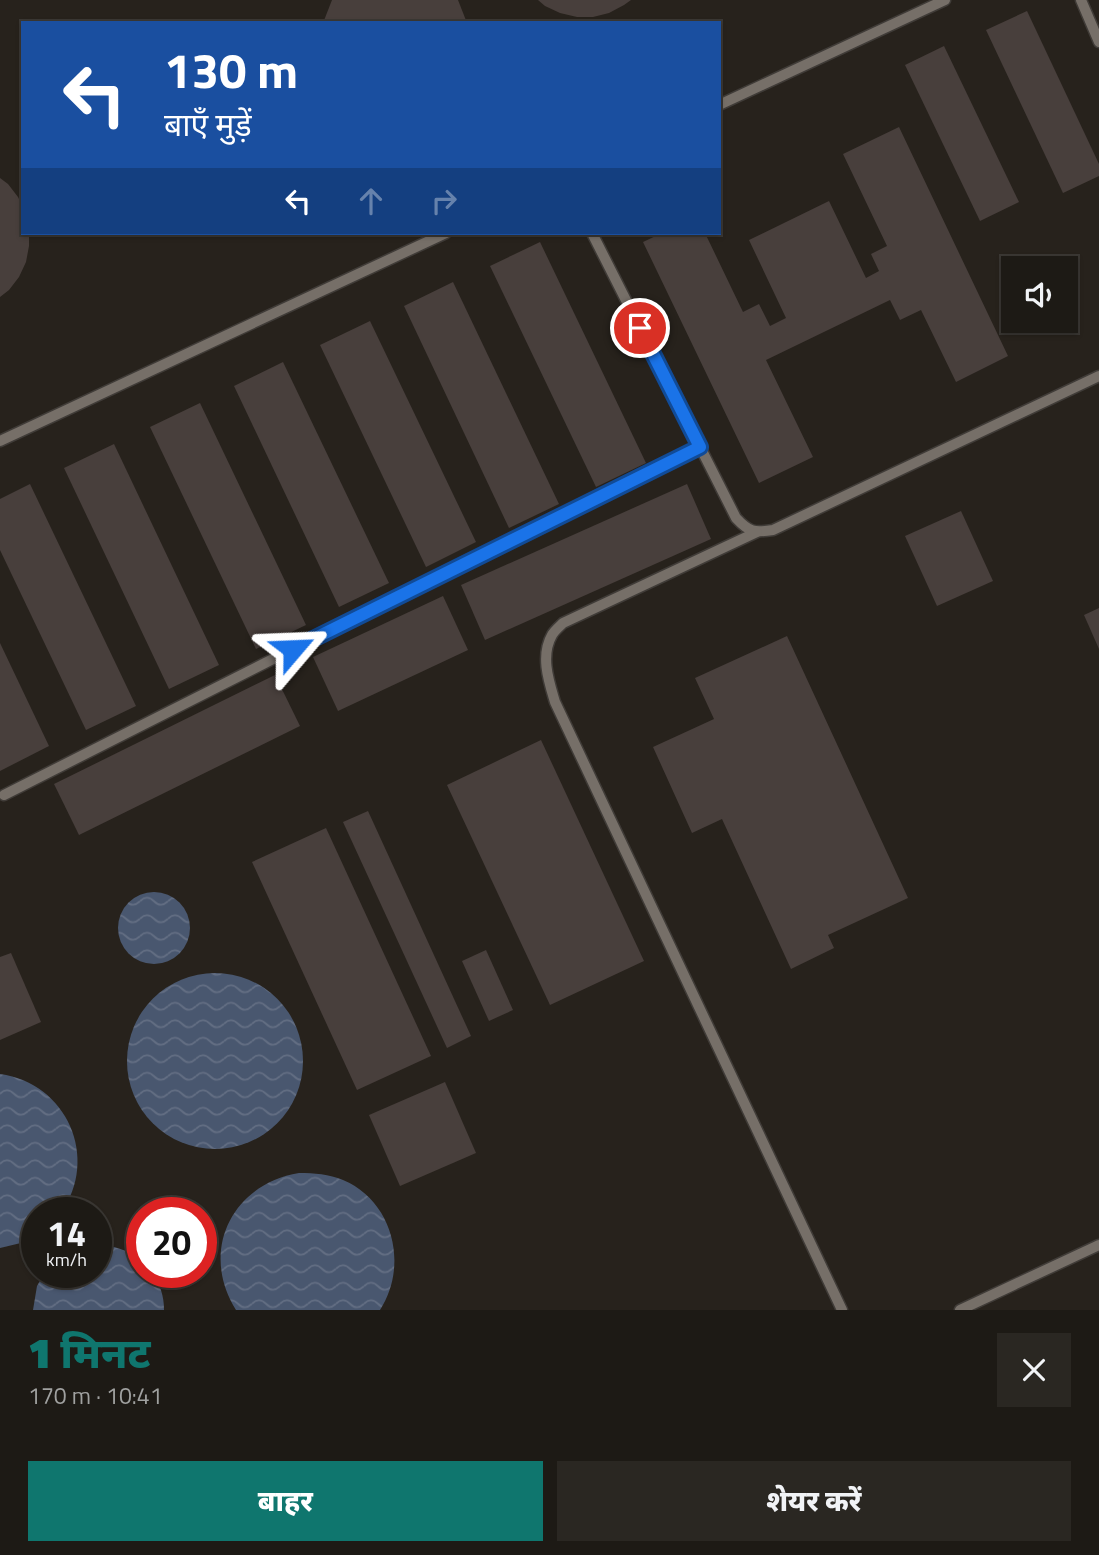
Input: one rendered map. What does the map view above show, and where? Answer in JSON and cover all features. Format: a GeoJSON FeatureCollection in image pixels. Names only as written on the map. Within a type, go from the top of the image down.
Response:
{"type":"FeatureCollection","features":[{"type":"Feature","properties":{"kind":"lane"},"geometry":{"type":"LineString","coordinates":[[721,104],[945,0]]}},
{"type":"Feature","properties":{"kind":"lane"},"geometry":{"type":"LineString","coordinates":[[1081,0],[1099,43]]}},
{"type":"Feature","properties":{"kind":"lane"},"geometry":{"type":"LineString","coordinates":[[0,441],[442,235]]}},
{"type":"Feature","properties":{"kind":"lane"},"geometry":{"type":"LineString","coordinates":[[593,235],[736,518],[745,528],[757,532]]}},
{"type":"Feature","properties":{"kind":"lane"},"geometry":{"type":"LineString","coordinates":[[842,1310],[555,702],[547,675],[546,655],[551,635],[563,622],[757,532],[773,530],[1099,376]]}},
{"type":"Feature","properties":{"kind":"lane"},"geometry":{"type":"LineString","coordinates":[[4,795],[700,447]]}},
{"type":"Feature","properties":{"kind":"lane"},"geometry":{"type":"LineString","coordinates":[[960,1310],[1099,1245]]}},
{"type":"Feature","properties":{"kind":"water"},"geometry":{"type":"Polygon","coordinates":[[[154,892],[174,898],[184,908],[190,928],[184,948],[174,958],[154,964],[134,958],[124,948],[118,928],[124,908],[134,898],[154,892]]]}},
{"type":"Feature","properties":{"kind":"water"},"geometry":{"type":"Polygon","coordinates":[[[215,973],[249,980],[277,999],[296,1027],[303,1061],[296,1095],[277,1123],[249,1142],[215,1149],[181,1142],[153,1123],[134,1095],[127,1061],[134,1027],[153,999],[181,980],[215,973]]]}},
{"type":"Feature","properties":{"kind":"water"},"geometry":{"type":"Polygon","coordinates":[[[0,1074],[23,1080],[43,1092],[59,1107],[70,1126],[77,1147],[77,1169],[69,1197],[21,1197],[21,1243],[0,1248],[0,1074]]]}},
{"type":"Feature","properties":{"kind":"water"},"geometry":{"type":"Polygon","coordinates":[[[299,1173],[321,1174],[343,1180],[360,1190],[374,1203],[384,1218],[394,1255],[389,1292],[380,1310],[236,1310],[225,1288],[221,1265],[222,1244],[229,1224],[240,1206],[256,1191],[276,1180],[299,1173]]]}},
{"type":"Feature","properties":{"kind":"water"},"geometry":{"type":"Polygon","coordinates":[[[112,1247],[126,1251],[126,1288],[160,1288],[164,1310],[33,1310],[37,1288],[112,1288],[112,1247]]]}},
{"type":"Feature","properties":{"kind":"building"},"geometry":{"type":"Polygon","coordinates":[[[332,0],[458,0],[466,21],[324,21],[332,0]]]}},
{"type":"Feature","properties":{"kind":"building"},"geometry":{"type":"Polygon","coordinates":[[[538,0],[631,0],[609,13],[577,17],[560,13],[538,0]]]}},
{"type":"Feature","properties":{"kind":"building"},"geometry":{"type":"Polygon","coordinates":[[[1027,11],[1099,164],[1099,176],[1063,193],[986,30],[1027,11]]]}},
{"type":"Feature","properties":{"kind":"building"},"geometry":{"type":"Polygon","coordinates":[[[944,46],[1019,202],[980,221],[905,65],[944,46]]]}},
{"type":"Feature","properties":{"kind":"building"},"geometry":{"type":"Polygon","coordinates":[[[899,127],[1008,356],[956,382],[921,310],[900,320],[890,300],[766,360],[813,457],[759,483],[643,242],[658,235],[706,235],[743,312],[759,304],[770,326],[786,318],[749,240],[829,201],[866,278],[879,271],[871,254],[887,246],[843,154],[899,127]]]}},
{"type":"Feature","properties":{"kind":"building"},"geometry":{"type":"Polygon","coordinates":[[[0,178],[8,184],[21,203],[21,235],[29,235],[29,246],[19,277],[0,297],[0,178]]]}},
{"type":"Feature","properties":{"kind":"building"},"geometry":{"type":"Polygon","coordinates":[[[540,242],[646,463],[596,487],[490,266],[540,242]]]}},
{"type":"Feature","properties":{"kind":"building"},"geometry":{"type":"Polygon","coordinates":[[[453,282],[559,504],[509,528],[404,306],[453,282]]]}},
{"type":"Feature","properties":{"kind":"building"},"geometry":{"type":"Polygon","coordinates":[[[370,321],[476,542],[426,567],[320,345],[370,321]]]}},
{"type":"Feature","properties":{"kind":"building"},"geometry":{"type":"Polygon","coordinates":[[[283,362],[389,583],[339,607],[234,386],[283,362]]]}},
{"type":"Feature","properties":{"kind":"building"},"geometry":{"type":"Polygon","coordinates":[[[200,403],[306,625],[256,649],[150,427],[200,403]]]}},
{"type":"Feature","properties":{"kind":"building"},"geometry":{"type":"Polygon","coordinates":[[[114,444],[219,665],[169,689],[64,468],[114,444]]]}},
{"type":"Feature","properties":{"kind":"building"},"geometry":{"type":"Polygon","coordinates":[[[30,484],[136,706],[86,730],[0,550],[0,499],[30,484]]]}},
{"type":"Feature","properties":{"kind":"building"},"geometry":{"type":"Polygon","coordinates":[[[687,484],[711,539],[485,640],[461,585],[687,484]]]}},
{"type":"Feature","properties":{"kind":"building"},"geometry":{"type":"Polygon","coordinates":[[[961,511],[993,581],[937,606],[905,536],[961,511]]]}},
{"type":"Feature","properties":{"kind":"building"},"geometry":{"type":"Polygon","coordinates":[[[443,596],[468,650],[338,711],[313,657],[443,596]]]}},
{"type":"Feature","properties":{"kind":"building"},"geometry":{"type":"Polygon","coordinates":[[[1099,608],[1099,649],[1084,615],[1099,608]]]}},
{"type":"Feature","properties":{"kind":"building"},"geometry":{"type":"Polygon","coordinates":[[[787,636],[908,898],[828,935],[834,948],[791,969],[722,819],[692,833],[653,747],[714,719],[695,678],[787,636]]]}},
{"type":"Feature","properties":{"kind":"building"},"geometry":{"type":"Polygon","coordinates":[[[0,643],[49,746],[0,771],[0,643]]]}},
{"type":"Feature","properties":{"kind":"building"},"geometry":{"type":"Polygon","coordinates":[[[275,675],[300,726],[79,835],[54,784],[275,675]]]}},
{"type":"Feature","properties":{"kind":"building"},"geometry":{"type":"Polygon","coordinates":[[[541,740],[644,961],[550,1005],[447,785],[541,740]]]}},
{"type":"Feature","properties":{"kind":"building"},"geometry":{"type":"Polygon","coordinates":[[[368,811],[471,1036],[447,1048],[343,822],[368,811]]]}},
{"type":"Feature","properties":{"kind":"building"},"geometry":{"type":"Polygon","coordinates":[[[326,828],[431,1056],[357,1090],[252,862],[326,828]]]}},
{"type":"Feature","properties":{"kind":"building"},"geometry":{"type":"Polygon","coordinates":[[[486,950],[513,1010],[489,1021],[462,961],[486,950]]]}},
{"type":"Feature","properties":{"kind":"building"},"geometry":{"type":"Polygon","coordinates":[[[11,953],[41,1022],[0,1040],[0,957],[11,953]]]}},
{"type":"Feature","properties":{"kind":"building"},"geometry":{"type":"Polygon","coordinates":[[[445,1082],[476,1153],[400,1186],[369,1115],[445,1082]]]}},
{"type":"Feature","properties":{"kind":"route"},"geometry":{"type":"LineString","coordinates":[[293,649],[700,447],[640,328]]}}]}
